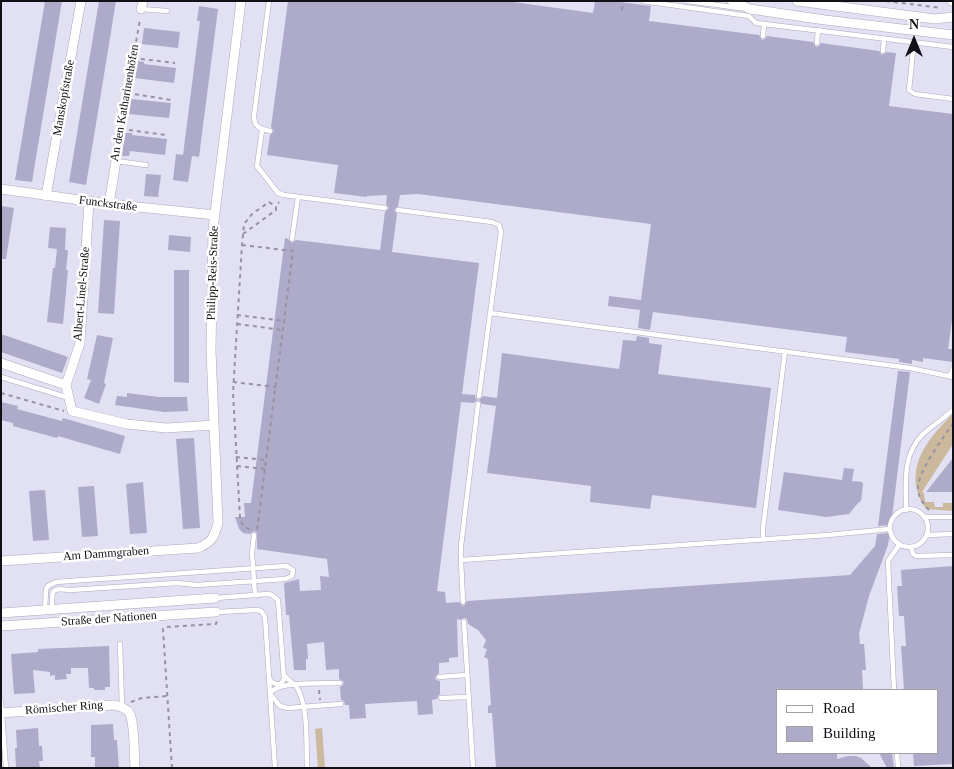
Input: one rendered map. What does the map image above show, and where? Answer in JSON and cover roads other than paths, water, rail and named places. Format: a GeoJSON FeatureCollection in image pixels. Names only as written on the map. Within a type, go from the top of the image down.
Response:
{"type":"FeatureCollection","features":[{"type":"Feature","properties":{"kind":"street","name":"Manskopfstraße"},"geometry":{"type":"LineString","coordinates":[[46,196],[81,1]]}},
{"type":"Feature","properties":{"kind":"street"},"geometry":{"type":"LineString","coordinates":[[732,1],[750,10],[953,35]]}},
{"type":"Feature","properties":{"kind":"street"},"geometry":{"type":"LineString","coordinates":[[797,1],[935,19],[953,18]]}},
{"type":"Feature","properties":{"kind":"street","name":"Philipp-Reis-Straße"},"geometry":{"type":"LineString","coordinates":[[209,543],[215,534],[218,524],[211,319],[215,215],[239,2]]}},
{"type":"Feature","properties":{"kind":"street","name":"An den Katharinenhöfen"},"geometry":{"type":"LineString","coordinates":[[108,204],[116,160]]}},
{"type":"Feature","properties":{"kind":"street","name":"Funckstraße"},"geometry":{"type":"LineString","coordinates":[[1,189],[89,202],[215,215]]}},
{"type":"Feature","properties":{"kind":"street","name":"Albert-Linel-Straße"},"geometry":{"type":"LineString","coordinates":[[66,385],[80,343],[89,202]]}},
{"type":"Feature","properties":{"kind":"street"},"geometry":{"type":"LineString","coordinates":[[1,363],[66,385],[72,411],[127,424],[166,428],[214,425]]}},
{"type":"Feature","properties":{"kind":"street","name":"Am Dammgraben"},"geometry":{"type":"LineString","coordinates":[[1,561],[198,548],[209,543]]}},
{"type":"Feature","properties":{"kind":"street","name":"Straße der Nationen"},"geometry":{"type":"LineString","coordinates":[[1,613],[215,598]]}},
{"type":"Feature","properties":{"kind":"street","name":"Straße der Nationen"},"geometry":{"type":"LineString","coordinates":[[1,626],[216,612]]}},
{"type":"Feature","properties":{"kind":"street","name":"Römischer Ring"},"geometry":{"type":"LineString","coordinates":[[2,713],[113,705],[122,706],[129,713],[132,723],[135,768]]}},
{"type":"Feature","properties":{"kind":"lane"},"geometry":{"type":"LineString","coordinates":[[269,1],[254,122],[262,130],[270,131]]}},
{"type":"Feature","properties":{"kind":"lane"},"geometry":{"type":"LineString","coordinates":[[642,1],[749,16],[756,23],[953,47]]}},
{"type":"Feature","properties":{"kind":"lane"},"geometry":{"type":"LineString","coordinates":[[687,1],[750,10]]}},
{"type":"Feature","properties":{"kind":"lane"},"geometry":{"type":"LineString","coordinates":[[709,4],[721,1]]}},
{"type":"Feature","properties":{"kind":"lane"},"geometry":{"type":"LineString","coordinates":[[142,5],[166,12]]}},
{"type":"Feature","properties":{"kind":"lane"},"geometry":{"type":"LineString","coordinates":[[762,36],[764,24]]}},
{"type":"Feature","properties":{"kind":"lane"},"geometry":{"type":"LineString","coordinates":[[817,43],[818,30]]}},
{"type":"Feature","properties":{"kind":"lane"},"geometry":{"type":"LineString","coordinates":[[883,51],[884,39]]}},
{"type":"Feature","properties":{"kind":"lane"},"geometry":{"type":"LineString","coordinates":[[914,42],[909,90],[915,94],[953,99]]}},
{"type":"Feature","properties":{"kind":"lane"},"geometry":{"type":"LineString","coordinates":[[262,130],[257,166],[278,192],[284,195],[385,208]]}},
{"type":"Feature","properties":{"kind":"lane"},"geometry":{"type":"LineString","coordinates":[[116,160],[146,165]]}},
{"type":"Feature","properties":{"kind":"lane"},"geometry":{"type":"LineString","coordinates":[[292,239],[298,197]]}},
{"type":"Feature","properties":{"kind":"lane"},"geometry":{"type":"LineString","coordinates":[[398,210],[492,222],[499,225],[501,232],[479,396]]}},
{"type":"Feature","properties":{"kind":"lane"},"geometry":{"type":"LineString","coordinates":[[490,313],[910,368],[951,376],[953,369]]}},
{"type":"Feature","properties":{"kind":"lane"},"geometry":{"type":"LineString","coordinates":[[763,539],[785,351]]}},
{"type":"Feature","properties":{"kind":"lane"},"geometry":{"type":"LineString","coordinates":[[1,376],[69,398]]}},
{"type":"Feature","properties":{"kind":"lane"},"geometry":{"type":"LineString","coordinates":[[463,602],[461,546],[478,404]]}},
{"type":"Feature","properties":{"kind":"lane"},"geometry":{"type":"LineString","coordinates":[[906,510],[907,464],[915,444],[953,410]]}},
{"type":"Feature","properties":{"kind":"lane"},"geometry":{"type":"LineString","coordinates":[[901,511],[916,511],[924,517],[927,523],[927,535],[921,543],[911,547],[899,544],[894,540],[890,529],[892,518],[901,511]]}},
{"type":"Feature","properties":{"kind":"lane"},"geometry":{"type":"LineString","coordinates":[[924,517],[953,516]]}},
{"type":"Feature","properties":{"kind":"lane"},"geometry":{"type":"LineString","coordinates":[[461,560],[890,529]]}},
{"type":"Feature","properties":{"kind":"lane"},"geometry":{"type":"LineString","coordinates":[[927,535],[953,534]]}},
{"type":"Feature","properties":{"kind":"lane"},"geometry":{"type":"LineString","coordinates":[[254,535],[252,553],[255,595]]}},
{"type":"Feature","properties":{"kind":"lane"},"geometry":{"type":"LineString","coordinates":[[894,689],[888,561],[899,544]]}},
{"type":"Feature","properties":{"kind":"lane"},"geometry":{"type":"LineString","coordinates":[[911,547],[913,554],[921,557],[953,555]]}},
{"type":"Feature","properties":{"kind":"lane"},"geometry":{"type":"LineString","coordinates":[[286,566],[290,566],[293,572],[290,578],[197,585],[177,583],[72,590],[59,588],[52,594],[48,610],[46,589],[56,582],[286,566]]}},
{"type":"Feature","properties":{"kind":"lane"},"geometry":{"type":"LineString","coordinates":[[215,598],[272,595],[278,600],[284,675],[283,682],[280,684],[274,683],[270,678]]}},
{"type":"Feature","properties":{"kind":"lane"},"geometry":{"type":"LineString","coordinates":[[189,600],[200,606],[198,610],[190,614]]}},
{"type":"Feature","properties":{"kind":"lane"},"geometry":{"type":"LineString","coordinates":[[216,612],[257,610],[263,614],[266,621],[275,768]]}},
{"type":"Feature","properties":{"kind":"lane"},"geometry":{"type":"LineString","coordinates":[[464,622],[473,768]]}},
{"type":"Feature","properties":{"kind":"lane"},"geometry":{"type":"LineString","coordinates":[[120,644],[122,706]]}},
{"type":"Feature","properties":{"kind":"lane"},"geometry":{"type":"LineString","coordinates":[[284,675],[287,680],[295,685],[304,706],[307,768]]}},
{"type":"Feature","properties":{"kind":"lane"},"geometry":{"type":"LineString","coordinates":[[439,677],[467,675]]}},
{"type":"Feature","properties":{"kind":"lane"},"geometry":{"type":"LineString","coordinates":[[271,692],[275,688],[295,685],[340,683]]}},
{"type":"Feature","properties":{"kind":"lane"},"geometry":{"type":"LineString","coordinates":[[271,692],[280,706],[288,708],[341,704]]}},
{"type":"Feature","properties":{"kind":"lane"},"geometry":{"type":"LineString","coordinates":[[441,698],[468,697]]}},
{"type":"Feature","properties":{"kind":"lane"},"geometry":{"type":"LineString","coordinates":[[1,702],[6,768]]}},
{"type":"Feature","properties":{"kind":"lane"},"geometry":{"type":"LineString","coordinates":[[897,754],[898,768]]}}]}
